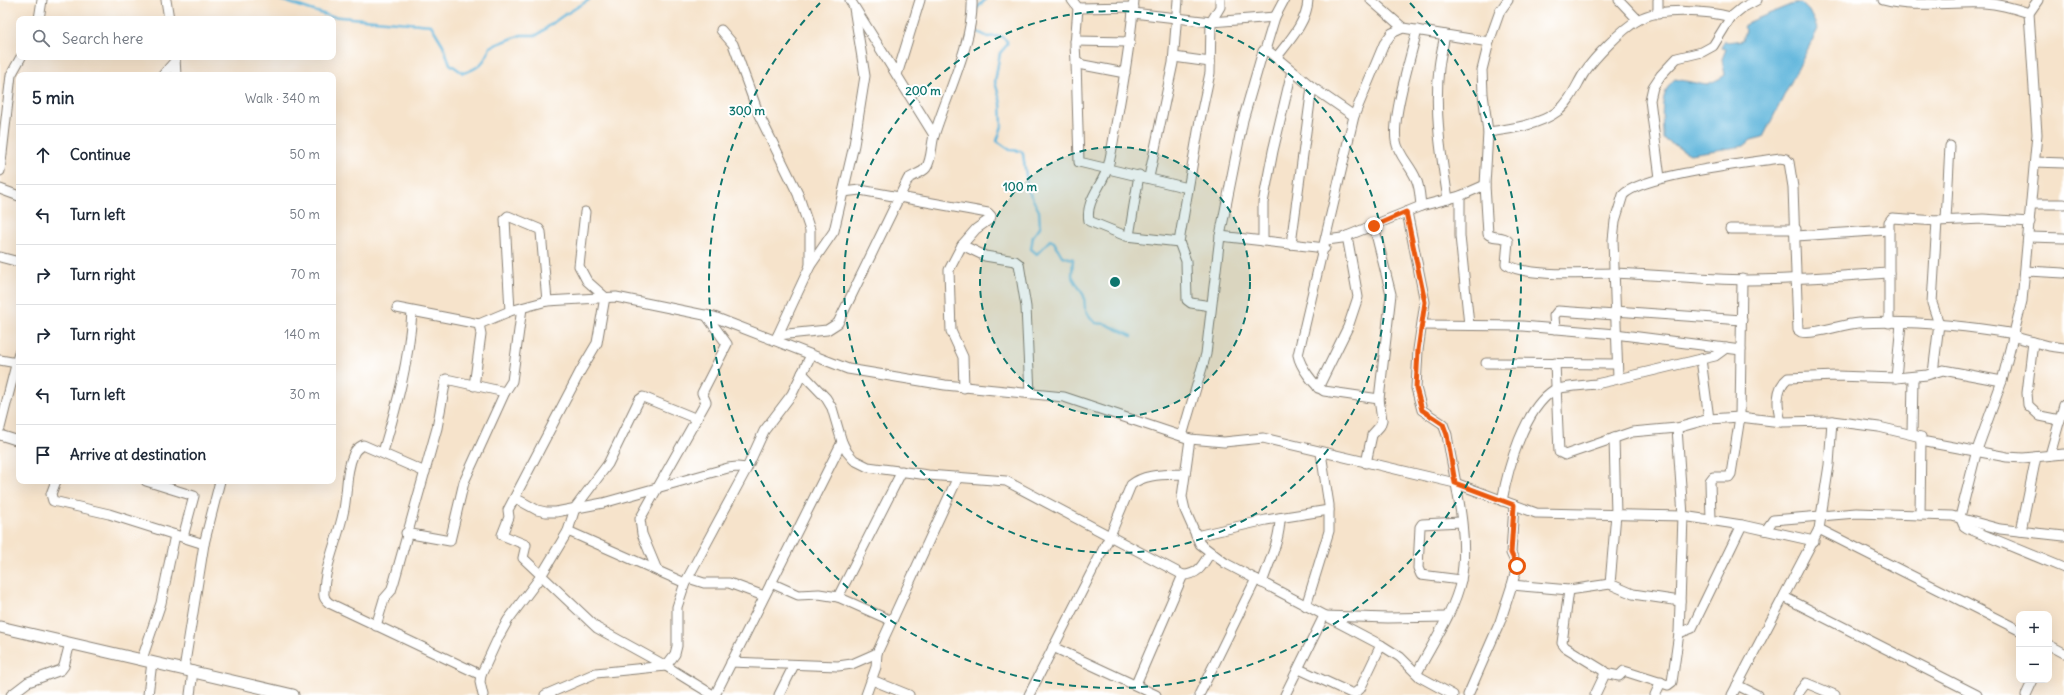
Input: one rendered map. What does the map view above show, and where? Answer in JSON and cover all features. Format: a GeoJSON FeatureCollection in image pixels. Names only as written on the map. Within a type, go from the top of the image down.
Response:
{"type":"FeatureCollection","features":[{"type":"Feature","properties":{"kind":"street"},"geometry":{"type":"LineString","coordinates":[[39,16],[42,0]]}},
{"type":"Feature","properties":{"kind":"street"},"geometry":{"type":"LineString","coordinates":[[166,0],[169,16]]}},
{"type":"Feature","properties":{"kind":"street"},"geometry":{"type":"LineString","coordinates":[[897,75],[920,0]]}},
{"type":"Feature","properties":{"kind":"street"},"geometry":{"type":"LineString","coordinates":[[777,338],[827,330],[838,323],[908,179],[925,170],[928,164],[934,135],[965,45],[972,9],[972,0]]}},
{"type":"Feature","properties":{"kind":"street"},"geometry":{"type":"LineString","coordinates":[[1072,0],[1078,8],[1075,41],[1079,162],[1149,177],[1188,188]]}},
{"type":"Feature","properties":{"kind":"street"},"geometry":{"type":"LineString","coordinates":[[1149,177],[1174,57],[1178,0]]}},
{"type":"Feature","properties":{"kind":"street"},"geometry":{"type":"LineString","coordinates":[[1211,306],[1191,303],[1188,300],[1186,261],[1179,242],[1210,62],[1211,22],[1220,7],[1220,0]]}},
{"type":"Feature","properties":{"kind":"street"},"geometry":{"type":"LineString","coordinates":[[1284,0],[1275,17],[1243,120],[1220,236],[1204,364],[1186,437],[1184,503],[1200,544],[1210,553],[1324,616],[1381,645],[1400,657],[1420,677],[1453,695]]}},
{"type":"Feature","properties":{"kind":"street"},"geometry":{"type":"LineString","coordinates":[[1276,58],[1293,36],[1307,11],[1308,0]]}},
{"type":"Feature","properties":{"kind":"street"},"geometry":{"type":"LineString","coordinates":[[1371,0],[1403,28]]}},
{"type":"Feature","properties":{"kind":"street"},"geometry":{"type":"LineString","coordinates":[[1508,0],[1500,10],[1489,42],[1482,70],[1483,94],[1488,132],[1485,185],[1488,234],[1490,236],[1504,238],[1508,241],[1506,264],[1528,271],[1572,274],[1614,273],[1742,279],[1796,279],[1889,273]]}},
{"type":"Feature","properties":{"kind":"street"},"geometry":{"type":"LineString","coordinates":[[1619,0],[1638,20]]}},
{"type":"Feature","properties":{"kind":"street"},"geometry":{"type":"LineString","coordinates":[[1658,0],[1658,14]]}},
{"type":"Feature","properties":{"kind":"street"},"geometry":{"type":"LineString","coordinates":[[1660,178],[1650,100],[1653,87],[1661,75],[1677,58],[1702,52],[1714,46],[1731,17],[1742,8],[1757,0]]}},
{"type":"Feature","properties":{"kind":"street"},"geometry":{"type":"LineString","coordinates":[[1883,0],[1917,5],[1984,3],[2005,5],[2029,13]]}},
{"type":"Feature","properties":{"kind":"street"},"geometry":{"type":"LineString","coordinates":[[2038,0],[2029,13],[2037,134],[2029,238],[2022,301],[2015,336],[2002,381],[1977,450],[1960,517],[1961,522],[1968,528],[2064,568]]}},
{"type":"Feature","properties":{"kind":"street"},"geometry":{"type":"LineString","coordinates":[[852,4],[934,135]]}},
{"type":"Feature","properties":{"kind":"street"},"geometry":{"type":"LineString","coordinates":[[777,338],[810,266],[834,231],[854,145],[865,76],[852,4]]}},
{"type":"Feature","properties":{"kind":"street"},"geometry":{"type":"LineString","coordinates":[[1078,8],[1134,7],[1177,17],[1211,22],[1275,17]]}},
{"type":"Feature","properties":{"kind":"street"},"geometry":{"type":"LineString","coordinates":[[1134,7],[1126,73],[1108,168],[1087,212],[1088,221],[1129,236],[1179,242]]}},
{"type":"Feature","properties":{"kind":"street"},"geometry":{"type":"LineString","coordinates":[[1488,132],[1520,128],[1558,111],[1576,89],[1584,73],[1595,59],[1638,20],[1658,14],[1702,11],[1731,17]]}},
{"type":"Feature","properties":{"kind":"street"},"geometry":{"type":"LineString","coordinates":[[1379,399],[1324,391],[1318,388],[1301,363],[1298,355],[1326,244],[1354,116],[1384,44],[1392,33],[1403,28],[1489,42]]}},
{"type":"Feature","properties":{"kind":"street"},"geometry":{"type":"LineString","coordinates":[[721,30],[733,44],[759,115],[798,194],[810,230],[810,266]]}},
{"type":"Feature","properties":{"kind":"street"},"geometry":{"type":"LineString","coordinates":[[1417,30],[1402,96],[1397,123],[1396,141],[1399,151],[1417,180],[1421,206]]}},
{"type":"Feature","properties":{"kind":"street"},"geometry":{"type":"LineString","coordinates":[[1446,35],[1439,66],[1437,90],[1439,140],[1448,199]]}},
{"type":"Feature","properties":{"kind":"street"},"geometry":{"type":"LineString","coordinates":[[1075,41],[1130,42]]}},
{"type":"Feature","properties":{"kind":"street"},"geometry":{"type":"LineString","coordinates":[[1265,50],[1312,87],[1354,116]]}},
{"type":"Feature","properties":{"kind":"street"},"geometry":{"type":"LineString","coordinates":[[1174,57],[1210,62]]}},
{"type":"Feature","properties":{"kind":"street"},"geometry":{"type":"LineString","coordinates":[[0,171],[11,75],[19,60]]}},
{"type":"Feature","properties":{"kind":"street"},"geometry":{"type":"LineString","coordinates":[[165,72],[174,60]]}},
{"type":"Feature","properties":{"kind":"street"},"geometry":{"type":"LineString","coordinates":[[175,60],[176,72]]}},
{"type":"Feature","properties":{"kind":"street"},"geometry":{"type":"LineString","coordinates":[[1076,62],[1083,65],[1126,73]]}},
{"type":"Feature","properties":{"kind":"street"},"geometry":{"type":"LineString","coordinates":[[1263,241],[1263,203],[1273,151],[1292,71]]}},
{"type":"Feature","properties":{"kind":"street"},"geometry":{"type":"LineString","coordinates":[[1291,244],[1312,87]]}},
{"type":"Feature","properties":{"kind":"street"},"geometry":{"type":"LineString","coordinates":[[1933,373],[1939,324],[1932,303],[1950,146]]}},
{"type":"Feature","properties":{"kind":"street"},"geometry":{"type":"LineString","coordinates":[[1618,378],[1615,334],[1614,228],[1623,195],[1639,185],[1660,178],[1780,158],[1786,159],[1789,162],[1793,187],[1796,232],[1798,330],[1801,332],[1856,323],[1889,322],[1960,325],[2064,348]]}},
{"type":"Feature","properties":{"kind":"street"},"geometry":{"type":"LineString","coordinates":[[2035,162],[2064,163]]}},
{"type":"Feature","properties":{"kind":"street"},"geometry":{"type":"LineString","coordinates":[[1129,236],[1139,175]]}},
{"type":"Feature","properties":{"kind":"street"},"geometry":{"type":"LineString","coordinates":[[1220,236],[1291,244],[1326,244],[1421,206],[1460,196],[1485,185]]}},
{"type":"Feature","properties":{"kind":"street"},"geometry":{"type":"LineString","coordinates":[[0,189],[16,195]]}},
{"type":"Feature","properties":{"kind":"street"},"geometry":{"type":"LineString","coordinates":[[843,192],[860,190],[990,214],[990,219],[976,229],[962,245],[951,262],[948,276],[951,331],[963,357],[964,388]]}},
{"type":"Feature","properties":{"kind":"street"},"geometry":{"type":"LineString","coordinates":[[1460,196],[1460,236],[1469,325]]}},
{"type":"Feature","properties":{"kind":"street"},"geometry":{"type":"LineString","coordinates":[[2032,204],[2064,204]]}},
{"type":"Feature","properties":{"kind":"street"},"geometry":{"type":"LineString","coordinates":[[585,212],[579,266],[587,281],[605,297]]}},
{"type":"Feature","properties":{"kind":"street"},"geometry":{"type":"LineString","coordinates":[[1406,212],[1425,302],[1418,350],[1416,388],[1422,410],[1443,424],[1447,435],[1461,522],[1463,559],[1461,580],[1446,617],[1417,673]]}},
{"type":"Feature","properties":{"kind":"street"},"geometry":{"type":"LineString","coordinates":[[510,311],[505,219],[508,216],[539,229],[541,232],[547,301]]}},
{"type":"Feature","properties":{"kind":"street"},"geometry":{"type":"LineString","coordinates":[[1889,322],[1889,222],[1892,218],[1897,217],[1941,220],[1983,219],[2030,222]]}},
{"type":"Feature","properties":{"kind":"street"},"geometry":{"type":"LineString","coordinates":[[1366,463],[1372,435],[1380,426],[1382,420],[1379,399],[1391,294],[1374,226]]}},
{"type":"Feature","properties":{"kind":"street"},"geometry":{"type":"LineString","coordinates":[[1730,229],[1796,232],[1889,230]]}},
{"type":"Feature","properties":{"kind":"street"},"geometry":{"type":"LineString","coordinates":[[1318,388],[1348,327],[1358,297],[1347,236]]}},
{"type":"Feature","properties":{"kind":"street"},"geometry":{"type":"LineString","coordinates":[[2029,238],[2064,238]]}},
{"type":"Feature","properties":{"kind":"street"},"geometry":{"type":"LineString","coordinates":[[962,245],[978,253],[1015,261],[1019,264],[1026,307],[1030,394]]}},
{"type":"Feature","properties":{"kind":"street"},"geometry":{"type":"LineString","coordinates":[[0,257],[16,261]]}},
{"type":"Feature","properties":{"kind":"street"},"geometry":{"type":"LineString","coordinates":[[2025,271],[2064,273]]}},
{"type":"Feature","properties":{"kind":"street"},"geometry":{"type":"LineString","coordinates":[[1711,520],[1710,481],[1713,477],[1729,477],[1731,474],[1740,417],[1742,279]]}},
{"type":"Feature","properties":{"kind":"street"},"geometry":{"type":"LineString","coordinates":[[605,297],[597,343],[581,370],[508,510],[509,517],[502,535],[526,545],[523,558],[597,628],[666,666],[714,695],[842,442]]}},
{"type":"Feature","properties":{"kind":"street"},"geometry":{"type":"LineString","coordinates":[[397,308],[479,324],[510,311],[547,301],[605,297],[706,315],[777,338],[811,355],[848,369],[964,388],[1074,399],[1186,437],[1224,442],[1262,438],[1321,453],[1455,483],[1536,513],[1683,516],[1742,525],[1814,541]]}},
{"type":"Feature","properties":{"kind":"street"},"geometry":{"type":"LineString","coordinates":[[406,533],[450,541],[464,482],[505,392],[512,382],[522,308]]}},
{"type":"Feature","properties":{"kind":"street"},"geometry":{"type":"LineString","coordinates":[[1555,329],[1554,316],[1558,311],[1742,320]]}},
{"type":"Feature","properties":{"kind":"street"},"geometry":{"type":"LineString","coordinates":[[383,452],[404,379],[410,349],[412,312]]}},
{"type":"Feature","properties":{"kind":"street"},"geometry":{"type":"LineString","coordinates":[[657,570],[640,525],[640,519],[706,402],[702,393],[727,344],[706,315]]}},
{"type":"Feature","properties":{"kind":"street"},"geometry":{"type":"LineString","coordinates":[[1896,378],[1902,323]]}},
{"type":"Feature","properties":{"kind":"street"},"geometry":{"type":"LineString","coordinates":[[474,386],[481,334],[479,324]]}},
{"type":"Feature","properties":{"kind":"street"},"geometry":{"type":"LineString","coordinates":[[1423,324],[1555,329],[1615,334],[1741,350]]}},
{"type":"Feature","properties":{"kind":"street"},"geometry":{"type":"LineString","coordinates":[[2033,342],[2027,393],[2028,405],[2040,416],[2060,420]]}},
{"type":"Feature","properties":{"kind":"street"},"geometry":{"type":"LineString","coordinates":[[1502,501],[1511,462],[1526,426],[1536,408],[1555,389],[1578,387],[1715,356],[1726,348]]}},
{"type":"Feature","properties":{"kind":"street"},"geometry":{"type":"LineString","coordinates":[[545,695],[596,673],[666,666],[675,654],[677,646],[677,606],[686,580],[747,468],[764,431],[784,406],[811,355]]}},
{"type":"Feature","properties":{"kind":"street"},"geometry":{"type":"LineString","coordinates":[[0,360],[16,358]]}},
{"type":"Feature","properties":{"kind":"street"},"geometry":{"type":"LineString","coordinates":[[1701,359],[1708,419]]}},
{"type":"Feature","properties":{"kind":"street"},"geometry":{"type":"LineString","coordinates":[[1486,363],[1617,364]]}},
{"type":"Feature","properties":{"kind":"street"},"geometry":{"type":"LineString","coordinates":[[1555,363],[1559,452],[1565,456],[1641,430],[1677,428],[1708,419],[1740,417],[1781,422],[1832,421],[1866,425],[1921,437],[1920,515]]}},
{"type":"Feature","properties":{"kind":"street"},"geometry":{"type":"LineString","coordinates":[[0,428],[16,366]]}},
{"type":"Feature","properties":{"kind":"street"},"geometry":{"type":"LineString","coordinates":[[1781,422],[1778,404],[1780,388],[1788,378],[1836,376],[1896,378],[1927,375],[1943,370],[1951,370],[2002,381]]}},
{"type":"Feature","properties":{"kind":"street"},"geometry":{"type":"LineString","coordinates":[[802,372],[826,398],[832,408],[842,442],[847,452],[854,460],[868,467],[1006,481],[1109,538],[1183,575],[1193,574],[1200,569],[1210,553]]}},
{"type":"Feature","properties":{"kind":"street"},"geometry":{"type":"LineString","coordinates":[[1912,434],[1913,377]]}},
{"type":"Feature","properties":{"kind":"street"},"geometry":{"type":"LineString","coordinates":[[376,626],[384,599],[391,591],[394,582],[406,533],[437,428],[446,379],[505,392]]}},
{"type":"Feature","properties":{"kind":"street"},"geometry":{"type":"LineString","coordinates":[[483,695],[480,682],[481,675],[508,620],[541,576],[568,531],[575,508],[608,464],[641,397],[697,419]]}},
{"type":"Feature","properties":{"kind":"street"},"geometry":{"type":"LineString","coordinates":[[2050,455],[2064,405]]}},
{"type":"Feature","properties":{"kind":"street"},"geometry":{"type":"LineString","coordinates":[[1732,695],[1819,529],[1829,465],[1832,421]]}},
{"type":"Feature","properties":{"kind":"street"},"geometry":{"type":"LineString","coordinates":[[1569,590],[1562,645],[1605,673],[1619,676],[1624,671],[1668,685],[1672,682],[1679,633],[1683,516],[1677,428]]}},
{"type":"Feature","properties":{"kind":"street"},"geometry":{"type":"LineString","coordinates":[[0,436],[16,440]]}},
{"type":"Feature","properties":{"kind":"street"},"geometry":{"type":"LineString","coordinates":[[1610,584],[1616,514],[1614,438]]}},
{"type":"Feature","properties":{"kind":"street"},"geometry":{"type":"LineString","coordinates":[[1921,441],[1977,450],[2007,457],[2036,457],[2064,454]]}},
{"type":"Feature","properties":{"kind":"street"},"geometry":{"type":"LineString","coordinates":[[425,472],[383,452],[363,445],[354,453],[347,477],[344,512],[323,594],[329,603],[481,675]]}},
{"type":"Feature","properties":{"kind":"street"},"geometry":{"type":"LineString","coordinates":[[1306,606],[1328,531],[1329,510],[1321,453]]}},
{"type":"Feature","properties":{"kind":"street"},"geometry":{"type":"LineString","coordinates":[[2021,531],[2036,457]]}},
{"type":"Feature","properties":{"kind":"street"},"geometry":{"type":"LineString","coordinates":[[515,498],[546,512],[603,503],[658,486],[728,468],[747,468]]}},
{"type":"Feature","properties":{"kind":"street"},"geometry":{"type":"LineString","coordinates":[[838,597],[902,471]]}},
{"type":"Feature","properties":{"kind":"street"},"geometry":{"type":"LineString","coordinates":[[1029,695],[1109,538],[1131,485],[1137,480],[1149,476],[1185,474]]}},
{"type":"Feature","properties":{"kind":"street"},"geometry":{"type":"LineString","coordinates":[[866,695],[872,680],[877,653],[958,477]]}},
{"type":"Feature","properties":{"kind":"street"},"geometry":{"type":"LineString","coordinates":[[55,484],[51,494],[53,501],[110,514],[204,544]]}},
{"type":"Feature","properties":{"kind":"street"},"geometry":{"type":"LineString","coordinates":[[148,695],[147,661],[179,536],[194,496],[156,484]]}},
{"type":"Feature","properties":{"kind":"street"},"geometry":{"type":"LineString","coordinates":[[190,695],[189,670],[204,544],[219,484]]}},
{"type":"Feature","properties":{"kind":"street"},"geometry":{"type":"LineString","coordinates":[[1468,695],[1497,629],[1517,566],[1511,553],[1514,505]]}},
{"type":"Feature","properties":{"kind":"street"},"geometry":{"type":"LineString","coordinates":[[1196,536],[1280,518],[1329,510]]}},
{"type":"Feature","properties":{"kind":"street"},"geometry":{"type":"LineString","coordinates":[[1766,530],[1773,520],[1856,513],[1960,517],[2000,529],[2064,534]]}},
{"type":"Feature","properties":{"kind":"street"},"geometry":{"type":"LineString","coordinates":[[1199,695],[1259,581],[1277,541],[1280,528],[1280,518]]}},
{"type":"Feature","properties":{"kind":"street"},"geometry":{"type":"LineString","coordinates":[[1461,522],[1422,524],[1420,527],[1418,568],[1421,575],[1461,580]]}},
{"type":"Feature","properties":{"kind":"street"},"geometry":{"type":"LineString","coordinates":[[1679,633],[1692,628],[1742,525]]}},
{"type":"Feature","properties":{"kind":"street"},"geometry":{"type":"LineString","coordinates":[[1819,529],[2016,628]]}},
{"type":"Feature","properties":{"kind":"street"},"geometry":{"type":"LineString","coordinates":[[568,531],[657,570],[686,580],[704,583],[729,583],[764,596]]}},
{"type":"Feature","properties":{"kind":"street"},"geometry":{"type":"LineString","coordinates":[[1139,689],[1183,575]]}},
{"type":"Feature","properties":{"kind":"street"},"geometry":{"type":"LineString","coordinates":[[772,583],[798,595],[819,594],[838,597],[892,621]]}},
{"type":"Feature","properties":{"kind":"street"},"geometry":{"type":"LineString","coordinates":[[1512,585],[1569,590],[1610,584],[1633,594],[1680,601]]}},
{"type":"Feature","properties":{"kind":"street"},"geometry":{"type":"LineString","coordinates":[[1784,597],[1976,695]]}},
{"type":"Feature","properties":{"kind":"street"},"geometry":{"type":"LineString","coordinates":[[1324,616],[1446,617]]}},
{"type":"Feature","properties":{"kind":"street"},"geometry":{"type":"LineString","coordinates":[[1285,695],[1324,616]]}},
{"type":"Feature","properties":{"kind":"street"},"geometry":{"type":"LineString","coordinates":[[0,627],[189,670],[278,693],[293,695]]}},
{"type":"Feature","properties":{"kind":"street"},"geometry":{"type":"LineString","coordinates":[[11,695],[28,682],[61,670],[64,666],[70,643]]}},
{"type":"Feature","properties":{"kind":"street"},"geometry":{"type":"LineString","coordinates":[[1299,669],[1350,694],[1356,693],[1360,688],[1381,645]]}},
{"type":"Feature","properties":{"kind":"street"},"geometry":{"type":"LineString","coordinates":[[1053,647],[1139,689],[1156,695]]}},
{"type":"Feature","properties":{"kind":"street"},"geometry":{"type":"LineString","coordinates":[[2052,648],[2064,653]]}},
{"type":"Feature","properties":{"kind":"street"},"geometry":{"type":"LineString","coordinates":[[731,662],[838,666],[852,664],[877,653]]}},
{"type":"Feature","properties":{"kind":"street"},"geometry":{"type":"LineString","coordinates":[[780,695],[794,665]]}},
{"type":"Feature","properties":{"kind":"street"},"geometry":{"type":"LineString","coordinates":[[1595,695],[1605,673]]}},
{"type":"Feature","properties":{"kind":"street"},"geometry":{"type":"LineString","coordinates":[[872,680],[909,695]]}},
{"type":"Feature","properties":{"kind":"street"},"geometry":{"type":"LineString","coordinates":[[1655,695],[1661,682]]}},
{"type":"Feature","properties":{"kind":"street"},"geometry":{"type":"LineString","coordinates":[[1797,695],[1806,683],[1835,695]]}},
{"type":"Feature","properties":{"kind":"street"},"geometry":{"type":"LineString","coordinates":[[2026,695],[2032,683]]}},
{"type":"Feature","properties":{"kind":"street"},"geometry":{"type":"LineString","coordinates":[[1737,685],[1757,695]]}},
{"type":"Feature","properties":{"kind":"water"},"geometry":{"type":"Polygon","coordinates":[[[1801,3],[1809,11],[1818,29],[1763,137],[1751,140],[1744,146],[1690,154],[1663,139],[1662,115],[1664,98],[1670,84],[1675,79],[1706,85],[1725,75],[1722,59],[1726,49],[1721,48],[1725,40],[1727,42],[1743,40],[1746,30],[1744,27],[1747,23],[1790,5],[1801,3]]]}},
{"type":"Feature","properties":{"kind":"waterway"},"geometry":{"type":"LineString","coordinates":[[281,0],[329,16]]}},
{"type":"Feature","properties":{"kind":"waterway"},"geometry":{"type":"LineString","coordinates":[[336,17],[431,25],[443,45],[450,64],[463,73],[481,64],[484,61],[490,47],[521,35],[537,35],[561,17],[589,0]]}},
{"type":"Feature","properties":{"kind":"waterway"},"geometry":{"type":"LineString","coordinates":[[985,0],[976,9],[974,30],[988,37],[1001,36],[1007,41],[1007,45],[1000,53],[995,82],[1001,103],[1002,126],[997,141],[1010,150],[1021,151],[1023,154],[1028,190],[1039,211],[1040,227],[1033,236],[1031,249],[1037,254],[1050,240],[1054,242],[1062,256],[1073,259],[1072,276],[1084,296],[1085,308],[1091,319],[1096,323],[1106,324],[1132,336]]}},
{"type":"Feature","properties":{"kind":"route"},"geometry":{"type":"LineString","coordinates":[[1374,226],[1406,212],[1425,302],[1418,350],[1416,388],[1419,404],[1422,410],[1428,415],[1443,424],[1447,435],[1455,483],[1514,505],[1511,553],[1517,562],[1517,566]]}}]}
